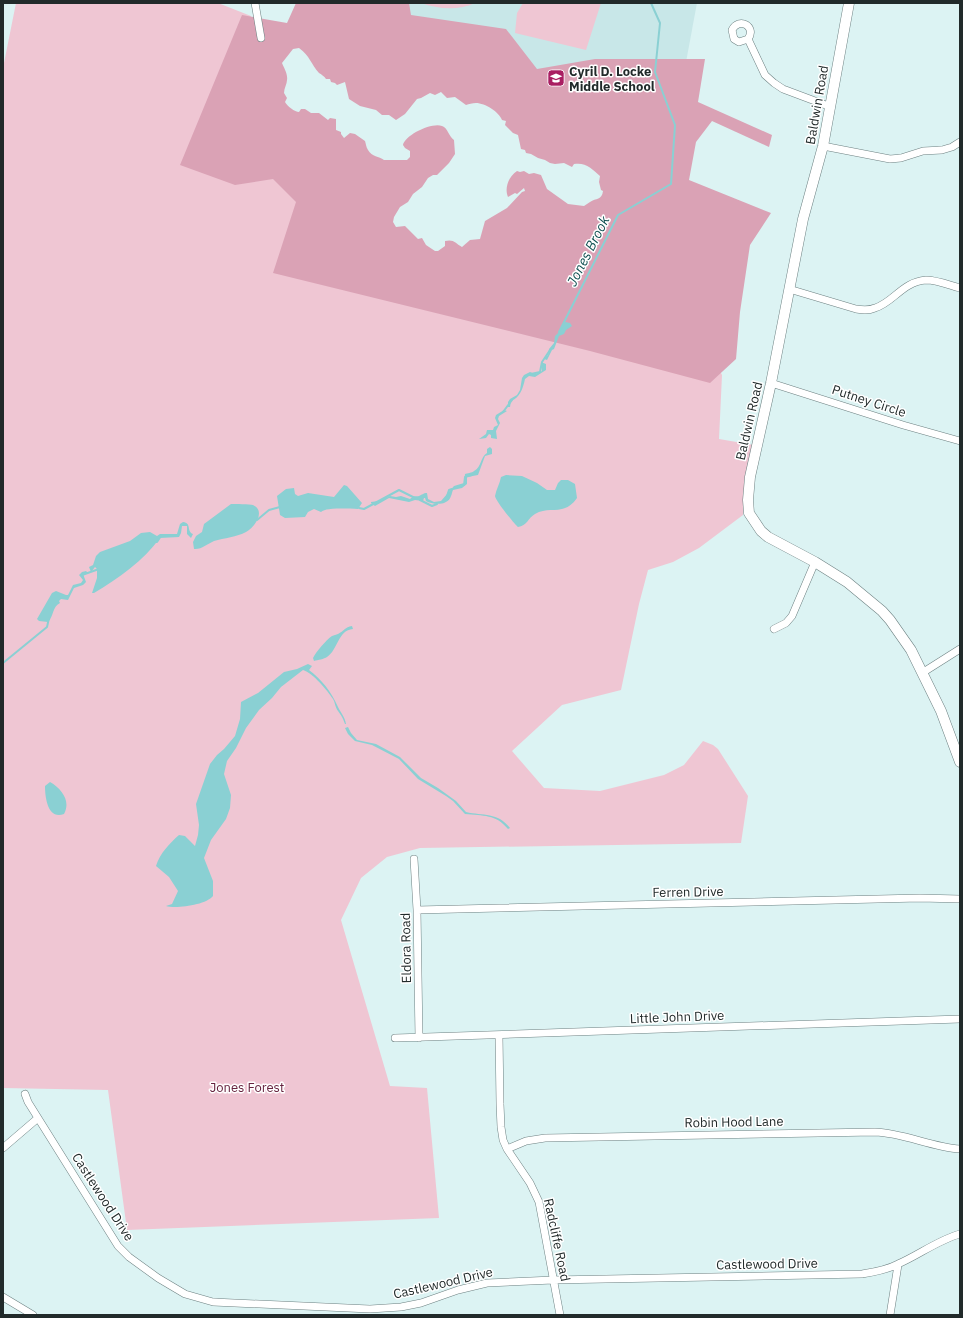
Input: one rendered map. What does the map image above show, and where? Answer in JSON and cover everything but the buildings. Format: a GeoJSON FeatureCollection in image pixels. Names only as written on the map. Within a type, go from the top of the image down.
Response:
{"type":"FeatureCollection","features":[{"type":"Feature","properties":{"kind":"street"},"geometry":{"type":"LineString","coordinates":[[254,3],[261,38]]}},
{"type":"Feature","properties":{"kind":"street","name":"Baldwin Road"},"geometry":{"type":"LineString","coordinates":[[849,3],[823,146],[803,219],[772,383],[750,477],[748,500],[749,513],[761,531],[768,538],[815,562],[846,582],[882,611],[905,640],[941,711],[960,762]]}},
{"type":"Feature","properties":{"kind":"street"},"geometry":{"type":"LineString","coordinates":[[748,39],[765,75],[774,83],[783,89],[831,107]]}},
{"type":"Feature","properties":{"kind":"street"},"geometry":{"type":"LineString","coordinates":[[823,146],[890,159],[901,158],[923,151],[942,150],[952,147],[960,142]]}},
{"type":"Feature","properties":{"kind":"street"},"geometry":{"type":"LineString","coordinates":[[790,290],[856,309],[865,310],[881,306],[900,290],[909,285],[925,280],[935,281],[960,288]]}},
{"type":"Feature","properties":{"kind":"street","name":"Putney Circle"},"geometry":{"type":"LineString","coordinates":[[772,383],[903,425],[960,441]]}},
{"type":"Feature","properties":{"kind":"street"},"geometry":{"type":"LineString","coordinates":[[774,629],[786,623],[792,616],[815,562]]}},
{"type":"Feature","properties":{"kind":"street"},"geometry":{"type":"LineString","coordinates":[[922,673],[960,649]]}},
{"type":"Feature","properties":{"kind":"street","name":"Eldora Road"},"geometry":{"type":"LineString","coordinates":[[414,859],[417,910],[419,1038]]}},
{"type":"Feature","properties":{"kind":"street","name":"Ferren Drive"},"geometry":{"type":"LineString","coordinates":[[417,910],[920,898],[960,899]]}},
{"type":"Feature","properties":{"kind":"street","name":"Little John Drive"},"geometry":{"type":"LineString","coordinates":[[395,1038],[960,1020]]}},
{"type":"Feature","properties":{"kind":"street","name":"Radcliffe Road"},"geometry":{"type":"LineString","coordinates":[[500,1035],[500,1104],[503,1140],[530,1183],[539,1202],[560,1315]]}},
{"type":"Feature","properties":{"kind":"street","name":"Castlewood Drive"},"geometry":{"type":"LineString","coordinates":[[25,1094],[28,1102],[118,1246],[129,1258],[142,1268],[174,1288],[194,1297],[213,1302],[370,1312],[421,1303],[458,1290],[487,1283],[553,1280],[856,1274],[875,1272],[898,1265],[937,1243],[960,1234]]}},
{"type":"Feature","properties":{"kind":"street"},"geometry":{"type":"LineString","coordinates":[[3,1148],[38,1118]]}},
{"type":"Feature","properties":{"kind":"street","name":"Robin Hood Lane"},"geometry":{"type":"LineString","coordinates":[[508,1149],[526,1141],[545,1138],[875,1132],[888,1132],[926,1143],[960,1149]]}},
{"type":"Feature","properties":{"kind":"street"},"geometry":{"type":"LineString","coordinates":[[890,1315],[898,1265]]}},
{"type":"Feature","properties":{"kind":"street"},"geometry":{"type":"LineString","coordinates":[[3,1297],[33,1315]]}},
{"type":"Feature","properties":{"kind":"shaded area"},"geometry":{"type":"Polygon","coordinates":[[[296,3],[409,3],[411,15],[506,29],[537,69],[595,59],[705,59],[698,102],[772,135],[769,147],[712,121],[696,142],[689,180],[771,213],[750,245],[740,312],[736,359],[710,383],[590,351],[273,273],[296,202],[273,179],[235,185],[180,165],[242,15],[287,23],[296,3]],[[299,48],[293,49],[282,63],[286,71],[287,78],[284,91],[287,98],[285,102],[293,110],[299,112],[301,109],[305,109],[311,113],[319,113],[328,120],[330,118],[336,119],[336,130],[341,132],[344,138],[350,133],[355,134],[365,141],[367,149],[371,154],[384,160],[407,160],[410,157],[410,151],[403,145],[405,141],[420,130],[432,126],[438,125],[444,127],[454,140],[455,154],[449,163],[437,175],[433,175],[428,178],[422,187],[413,194],[408,202],[400,207],[394,217],[393,222],[396,227],[405,226],[418,239],[422,238],[426,245],[435,251],[438,251],[445,246],[445,241],[452,241],[462,247],[470,240],[480,239],[485,221],[507,208],[522,192],[525,191],[524,188],[517,194],[515,193],[508,197],[508,182],[517,171],[541,175],[547,189],[568,204],[584,206],[600,197],[602,194],[603,191],[601,190],[599,182],[600,176],[588,167],[582,164],[574,164],[572,167],[564,163],[550,163],[526,153],[525,150],[521,149],[518,135],[513,133],[505,125],[506,121],[502,120],[495,111],[487,106],[480,103],[466,105],[455,97],[447,98],[441,92],[435,95],[430,93],[417,99],[405,114],[396,120],[389,115],[382,115],[376,110],[360,106],[349,99],[345,82],[337,85],[331,82],[330,79],[326,79],[319,73],[303,51],[299,48]]]}},
{"type":"Feature","properties":{"kind":"shaded area","name":"Cyril D. Locke Middle School"},"geometry":{"type":"Polygon","coordinates":[[[308,3],[697,3],[678,105],[655,116],[308,3]]]}},
{"type":"Feature","properties":{"kind":"green space","name":"Jones Forest"},"geometry":{"type":"Polygon","coordinates":[[[16,3],[218,3],[251,16],[226,80],[316,180],[328,257],[713,357],[722,375],[719,439],[754,445],[743,515],[699,548],[673,562],[648,570],[639,604],[621,690],[562,705],[512,751],[544,788],[600,791],[664,775],[684,765],[703,741],[713,745],[718,749],[748,796],[741,843],[420,848],[387,857],[361,878],[341,920],[390,1086],[427,1088],[439,1218],[127,1230],[108,1090],[3,1088],[3,68],[16,3]]]}},
{"type":"Feature","properties":{"kind":"green space"},"geometry":{"type":"Polygon","coordinates":[[[421,3],[475,3],[468,6],[448,8],[434,7],[421,3]]]}},
{"type":"Feature","properties":{"kind":"green space"},"geometry":{"type":"Polygon","coordinates":[[[523,3],[601,3],[586,50],[515,33],[517,13],[523,3]]]}},
{"type":"Feature","properties":{"kind":"water"},"geometry":{"type":"Polygon","coordinates":[[[565,322],[570,323],[572,326],[566,330],[564,334],[559,336],[554,349],[547,360],[544,359],[548,355],[549,349],[554,343],[555,336],[565,322]]]}},
{"type":"Feature","properties":{"kind":"water"},"geometry":{"type":"Polygon","coordinates":[[[541,362],[546,364],[546,370],[535,377],[529,376],[525,379],[521,392],[517,398],[511,401],[510,407],[508,407],[508,402],[510,399],[517,395],[520,390],[524,375],[530,372],[535,374],[542,371],[541,362]]]}},
{"type":"Feature","properties":{"kind":"water"},"geometry":{"type":"Polygon","coordinates":[[[504,410],[507,411],[499,416],[498,419],[500,423],[496,431],[497,439],[491,438],[491,435],[489,434],[486,438],[479,439],[486,434],[487,430],[493,430],[494,427],[498,425],[495,418],[496,415],[504,410]]]}},
{"type":"Feature","properties":{"kind":"water"},"geometry":{"type":"Polygon","coordinates":[[[490,447],[492,449],[492,454],[485,456],[478,475],[467,477],[467,484],[462,488],[453,490],[447,502],[436,504],[426,501],[425,498],[423,501],[415,500],[409,502],[389,498],[375,506],[371,503],[390,496],[401,496],[410,499],[427,493],[428,499],[434,502],[441,501],[454,486],[464,483],[465,474],[477,469],[483,457],[487,453],[487,449],[490,447]]]}},
{"type":"Feature","properties":{"kind":"water"},"geometry":{"type":"Polygon","coordinates":[[[506,475],[522,476],[537,483],[547,490],[555,490],[561,480],[568,480],[575,484],[577,498],[572,504],[562,509],[546,510],[535,514],[525,524],[518,527],[501,507],[495,496],[501,477],[506,475]]]}},
{"type":"Feature","properties":{"kind":"water"},"geometry":{"type":"Polygon","coordinates":[[[344,485],[347,486],[362,503],[358,509],[333,509],[324,510],[321,512],[314,509],[308,512],[305,517],[285,518],[280,515],[277,496],[286,489],[294,488],[295,494],[298,496],[308,493],[334,497],[344,485]]]}},
{"type":"Feature","properties":{"kind":"water"},"geometry":{"type":"Polygon","coordinates":[[[231,504],[253,505],[257,508],[259,515],[253,527],[242,534],[214,541],[202,548],[194,549],[193,542],[196,536],[202,532],[204,524],[231,504]]]}},
{"type":"Feature","properties":{"kind":"water"},"geometry":{"type":"Polygon","coordinates":[[[183,522],[188,525],[191,533],[193,534],[191,538],[187,534],[187,526],[182,526],[179,537],[160,538],[146,554],[130,568],[103,588],[92,593],[97,578],[97,569],[95,567],[91,572],[89,567],[93,565],[96,556],[100,552],[130,541],[141,533],[150,532],[157,536],[160,534],[177,534],[180,524],[183,522]]]}},
{"type":"Feature","properties":{"kind":"water"},"geometry":{"type":"Polygon","coordinates":[[[86,571],[88,573],[83,574],[86,582],[83,585],[74,588],[68,600],[61,599],[59,601],[60,603],[57,605],[48,622],[39,621],[37,619],[52,593],[56,591],[68,595],[73,585],[81,583],[83,580],[79,575],[86,571]]]}},
{"type":"Feature","properties":{"kind":"water"},"geometry":{"type":"Polygon","coordinates":[[[352,626],[353,629],[348,630],[341,636],[331,654],[326,658],[314,661],[314,655],[327,640],[352,626]]]}},
{"type":"Feature","properties":{"kind":"water"},"geometry":{"type":"Polygon","coordinates":[[[308,664],[312,666],[309,670],[329,691],[344,717],[346,724],[337,709],[334,700],[320,682],[307,672],[303,670],[281,687],[259,710],[246,728],[236,748],[227,761],[224,774],[231,795],[230,808],[226,819],[211,840],[204,858],[213,881],[213,896],[204,902],[191,906],[166,906],[172,904],[178,891],[169,877],[156,866],[163,853],[179,835],[185,836],[195,846],[199,825],[196,804],[210,764],[235,736],[240,719],[241,702],[258,693],[284,672],[297,669],[308,664]]]}},
{"type":"Feature","properties":{"kind":"water"},"geometry":{"type":"Polygon","coordinates":[[[348,727],[357,740],[376,744],[400,757],[421,778],[456,801],[466,812],[495,817],[500,819],[510,828],[508,829],[494,818],[465,814],[453,801],[418,779],[399,759],[372,745],[355,741],[348,734],[345,728],[348,727]]]}},
{"type":"Feature","properties":{"kind":"water"},"geometry":{"type":"Polygon","coordinates":[[[50,782],[62,792],[66,800],[66,809],[64,814],[54,814],[48,807],[45,786],[50,782]]]}},
{"type":"Feature","properties":{"kind":"waterway","name":"Jones Brook"},"geometry":{"type":"LineString","coordinates":[[559,332],[618,215],[671,184],[675,125],[655,72],[660,23],[651,3]]}},
{"type":"Feature","properties":{"kind":"waterway","name":"Jones Brook"},"geometry":{"type":"LineString","coordinates":[[531,374],[540,372],[542,362],[550,350]]}},
{"type":"Feature","properties":{"kind":"waterway","name":"Jones Brook"},"geometry":{"type":"LineString","coordinates":[[503,412],[512,400]]}},
{"type":"Feature","properties":{"kind":"waterway","name":"Jones Brook"},"geometry":{"type":"LineString","coordinates":[[464,485],[465,477],[472,475]]}},
{"type":"Feature","properties":{"kind":"waterway","name":"Jones Brook"},"geometry":{"type":"LineString","coordinates":[[447,496],[449,490],[452,489]]}},
{"type":"Feature","properties":{"kind":"waterway","name":"Jones Brook"},"geometry":{"type":"LineString","coordinates":[[359,508],[364,509],[399,490],[415,498]]}},
{"type":"Feature","properties":{"kind":"waterway","name":"Jones Brook"},"geometry":{"type":"LineString","coordinates":[[420,500],[432,506],[437,504]]}},
{"type":"Feature","properties":{"kind":"waterway","name":"Jones Brook"},"geometry":{"type":"LineString","coordinates":[[257,520],[269,510],[280,507]]}},
{"type":"Feature","properties":{"kind":"waterway","name":"Jones Brook"},"geometry":{"type":"LineString","coordinates":[[155,542],[157,542],[161,536]]}},
{"type":"Feature","properties":{"kind":"waterway","name":"Jones Brook"},"geometry":{"type":"LineString","coordinates":[[83,577],[82,575],[99,569]]}},
{"type":"Feature","properties":{"kind":"waterway","name":"Jones Brook"},"geometry":{"type":"LineString","coordinates":[[3,663],[47,627],[49,618]]}},
{"type":"Feature","properties":{"kind":"place","name":"Cyril D. Locke Middle School"},"geometry":{"type":"Point","coordinates":[556,78]}}]}
